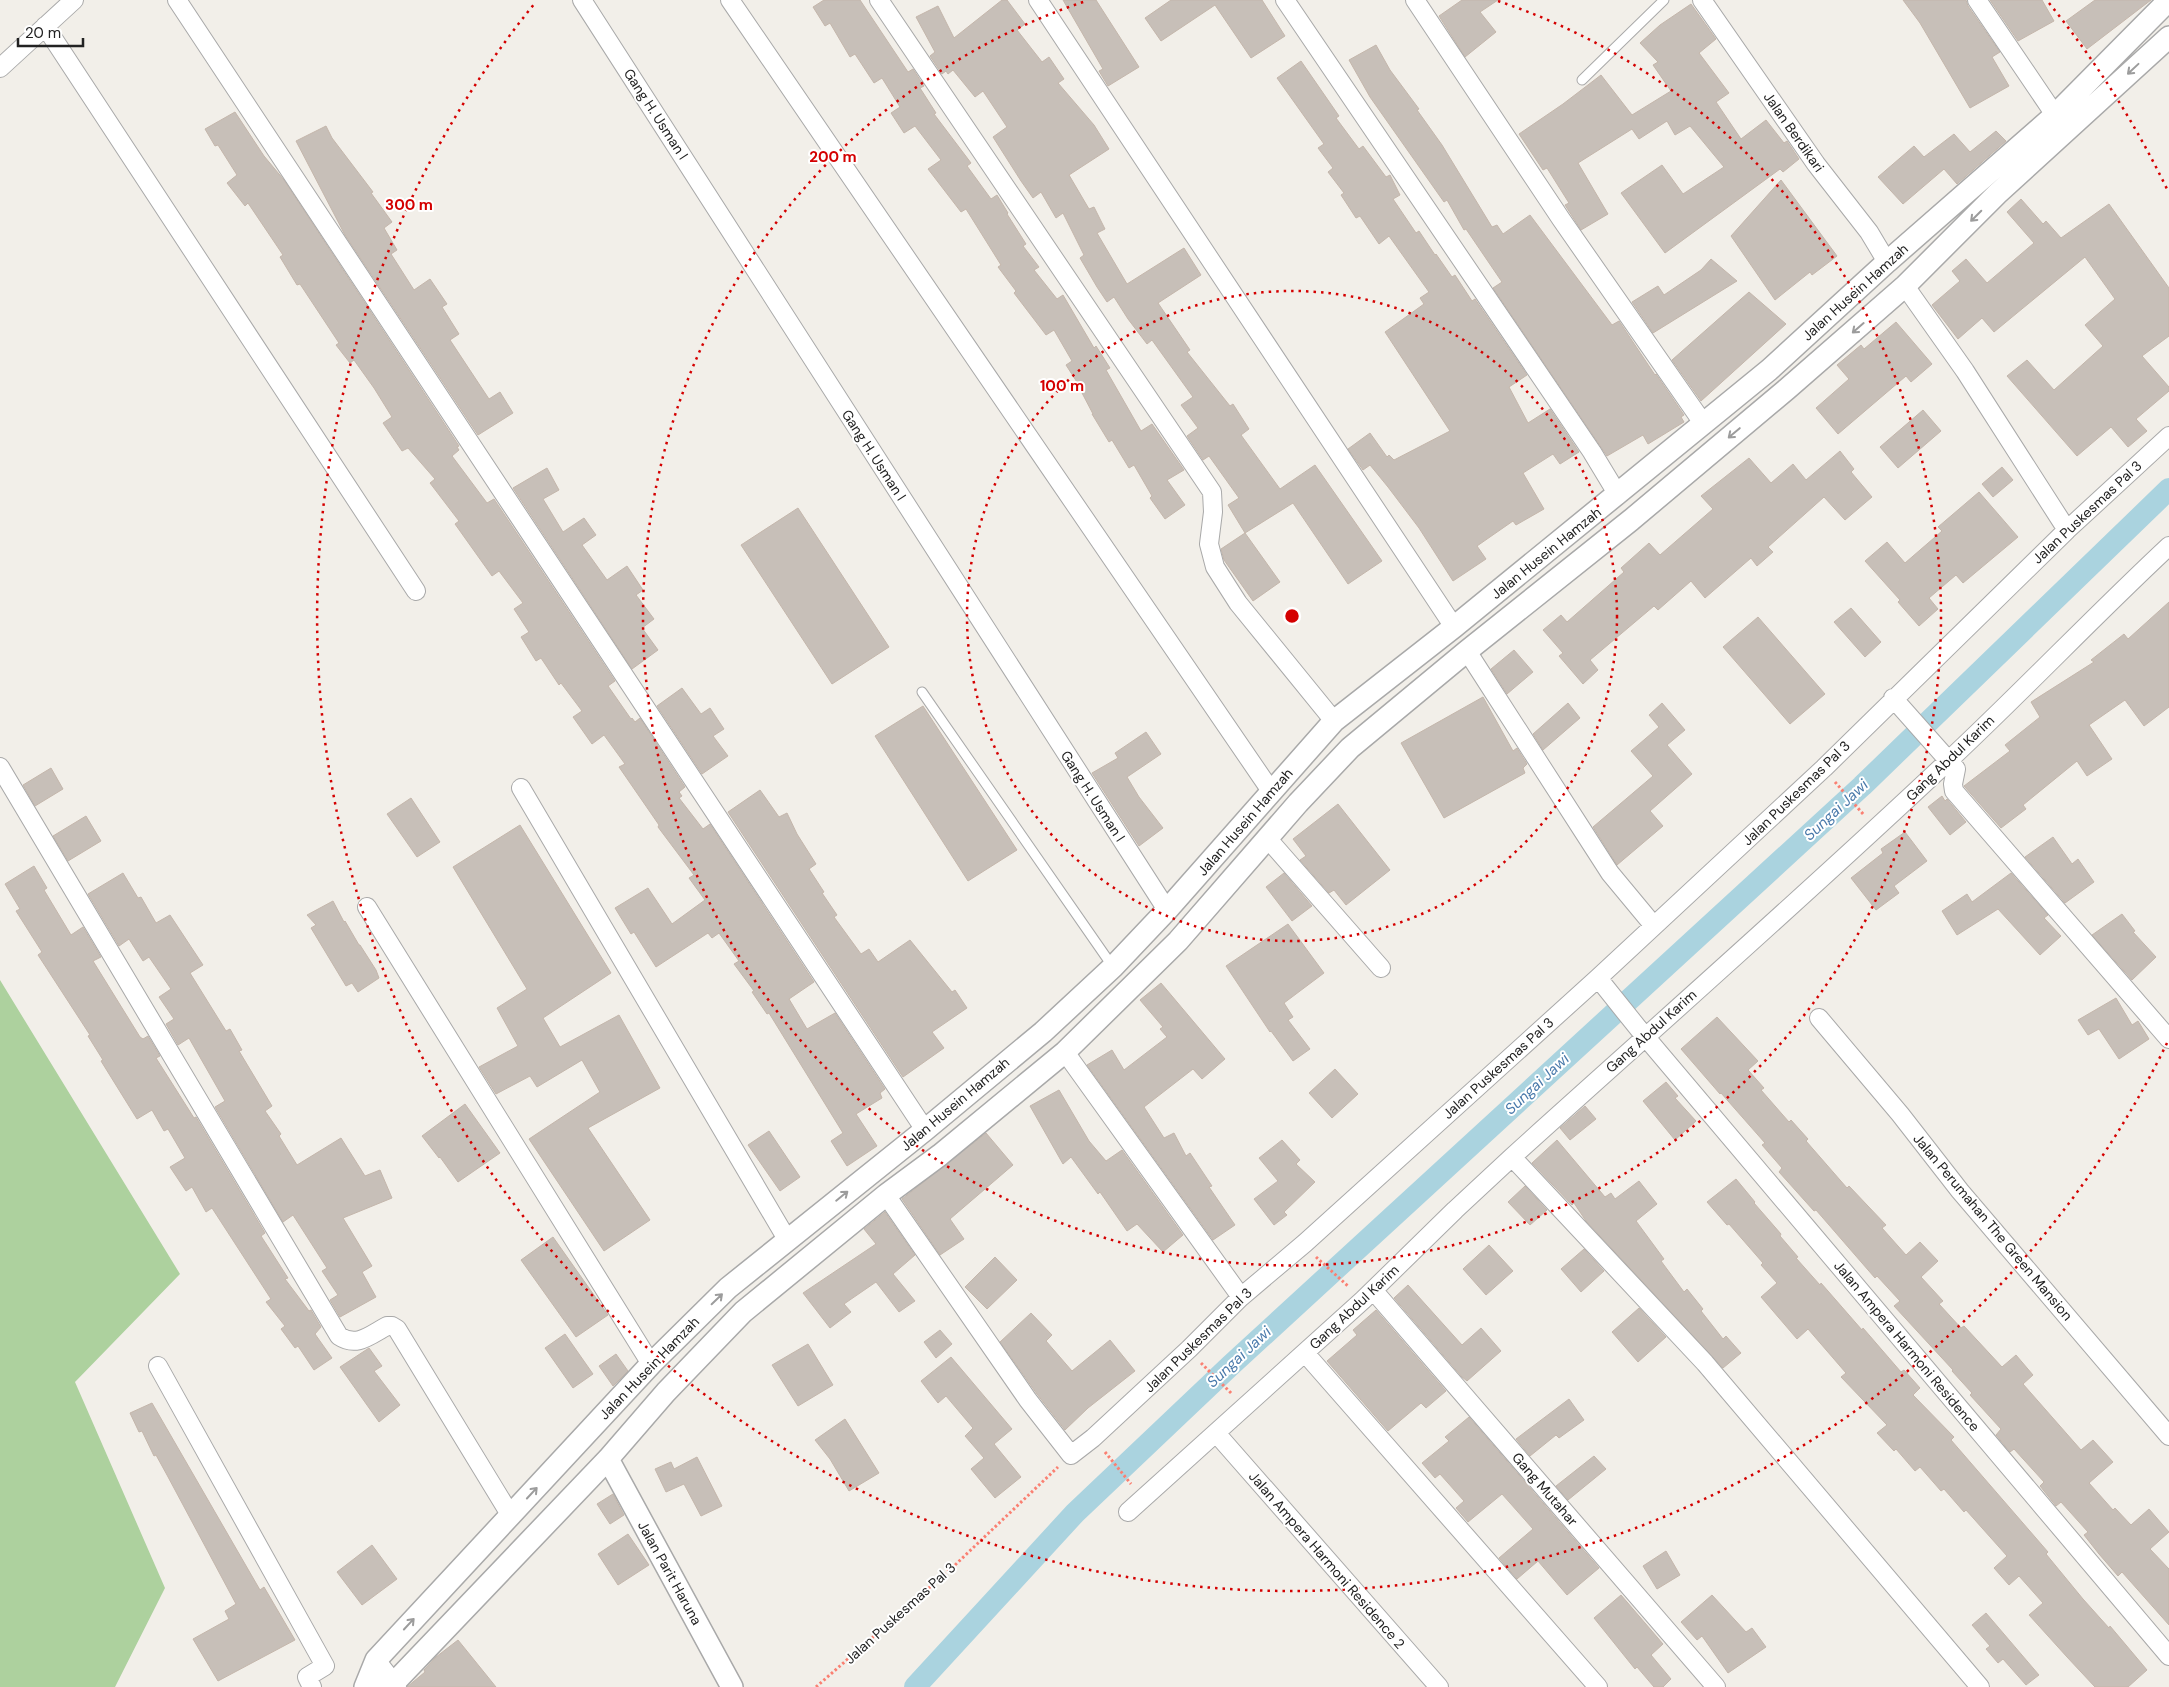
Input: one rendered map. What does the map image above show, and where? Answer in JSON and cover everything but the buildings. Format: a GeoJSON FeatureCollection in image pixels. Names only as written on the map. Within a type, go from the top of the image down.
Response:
{"type":"FeatureCollection","features":[{"type":"Feature","properties":{"kind":"street"},"geometry":{"type":"LineString","coordinates":[[0,68],[74,0]]}},
{"type":"Feature","properties":{"kind":"street"},"geometry":{"type":"LineString","coordinates":[[177,0],[925,1130]]}},
{"type":"Feature","properties":{"kind":"street","name":"Gang H. Usman I"},"geometry":{"type":"LineString","coordinates":[[582,0],[1167,910]]}},
{"type":"Feature","properties":{"kind":"street"},"geometry":{"type":"LineString","coordinates":[[730,0],[1271,791]]}},
{"type":"Feature","properties":{"kind":"street"},"geometry":{"type":"LineString","coordinates":[[879,0],[1212,492],[1213,512],[1209,544],[1215,567],[1238,603],[1334,721]]}},
{"type":"Feature","properties":{"kind":"street"},"geometry":{"type":"LineString","coordinates":[[1038,0],[1454,627]]}},
{"type":"Feature","properties":{"kind":"street"},"geometry":{"type":"LineString","coordinates":[[1285,0],[1592,452],[1618,494]]}},
{"type":"Feature","properties":{"kind":"street"},"geometry":{"type":"LineString","coordinates":[[1415,0],[1561,219],[1703,424]]}},
{"type":"Feature","properties":{"kind":"street","name":"Jalan Berdikari"},"geometry":{"type":"LineString","coordinates":[[1702,0],[1816,164],[1869,232],[1887,262]]}},
{"type":"Feature","properties":{"kind":"street"},"geometry":{"type":"LineString","coordinates":[[1977,0],[2055,115]]}},
{"type":"Feature","properties":{"kind":"street","name":"Jalan Husein Hamzah"},"geometry":{"type":"LineString","coordinates":[[392,1685],[608,1459],[666,1392],[743,1312],[886,1195],[940,1155],[1065,1052],[1178,941],[1267,838],[1350,748],[1466,651],[1631,520],[1787,389],[1905,286],[2055,115],[2162,2]]}},
{"type":"Feature","properties":{"kind":"street"},"geometry":{"type":"LineString","coordinates":[[45,26],[416,591]]}},
{"type":"Feature","properties":{"kind":"street","name":"Jalan Husein Hamzah"},"geometry":{"type":"LineString","coordinates":[[366,1687],[376,1660],[651,1364],[728,1288],[925,1130],[1043,1032],[1113,967],[1167,910],[1334,721],[1618,494],[1769,370],[1887,262],[1991,186],[2169,36]]}},
{"type":"Feature","properties":{"kind":"street"},"geometry":{"type":"LineString","coordinates":[[1905,286],[1965,371],[2067,530]]}},
{"type":"Feature","properties":{"kind":"street"},"geometry":{"type":"LineString","coordinates":[[1769,370],[1787,389]]}},
{"type":"Feature","properties":{"kind":"street","name":"Jalan Puskesmas Pal 3"},"geometry":{"type":"LineString","coordinates":[[1071,1454],[1093,1438],[1141,1394],[1241,1297],[1602,984],[1654,926],[1824,768],[1893,698],[2067,530],[2169,436]]}},
{"type":"Feature","properties":{"kind":"street","name":"Gang Abdul Karim"},"geometry":{"type":"LineString","coordinates":[[1128,1512],[1373,1290],[1642,1032],[1948,761],[2112,599],[2168,548]]}},
{"type":"Feature","properties":{"kind":"street"},"geometry":{"type":"LineString","coordinates":[[1466,651],[1610,873],[1654,926]]}},
{"type":"Feature","properties":{"kind":"street"},"geometry":{"type":"LineString","coordinates":[[1893,698],[1956,769],[1953,784],[1954,791],[2169,1039]]}},
{"type":"Feature","properties":{"kind":"street"},"geometry":{"type":"LineString","coordinates":[[0,767],[339,1336],[347,1342],[355,1342],[387,1326],[397,1328],[511,1516]]}},
{"type":"Feature","properties":{"kind":"street"},"geometry":{"type":"LineString","coordinates":[[521,788],[788,1240]]}},
{"type":"Feature","properties":{"kind":"street"},"geometry":{"type":"LineString","coordinates":[[1267,838],[1381,968]]}},
{"type":"Feature","properties":{"kind":"street"},"geometry":{"type":"LineString","coordinates":[[367,907],[651,1364]]}},
{"type":"Feature","properties":{"kind":"street","name":"Jalan Ampera Harmoni Residence"},"geometry":{"type":"LineString","coordinates":[[1602,984],[2169,1656]]}},
{"type":"Feature","properties":{"kind":"street","name":"Jalan Perumahan The Green Mansion"},"geometry":{"type":"LineString","coordinates":[[1819,1018],[1900,1114],[1960,1191],[2169,1436]]}},
{"type":"Feature","properties":{"kind":"street"},"geometry":{"type":"LineString","coordinates":[[1065,1052],[1241,1297]]}},
{"type":"Feature","properties":{"kind":"street"},"geometry":{"type":"LineString","coordinates":[[1512,1157],[1705,1363],[1980,1687]]}},
{"type":"Feature","properties":{"kind":"street"},"geometry":{"type":"LineString","coordinates":[[886,1195],[1028,1400],[1071,1454]]}},
{"type":"Feature","properties":{"kind":"street","name":"Gang Mutahar"},"geometry":{"type":"LineString","coordinates":[[1373,1290],[1716,1687]]}},
{"type":"Feature","properties":{"kind":"street"},"geometry":{"type":"LineString","coordinates":[[1305,1353],[1598,1687]]}},
{"type":"Feature","properties":{"kind":"street"},"geometry":{"type":"LineString","coordinates":[[158,1366],[326,1666],[307,1677],[312,1687]]}},
{"type":"Feature","properties":{"kind":"street","name":"Jalan Ampera Harmoni Residence 2"},"geometry":{"type":"LineString","coordinates":[[1216,1433],[1439,1687]]}},
{"type":"Feature","properties":{"kind":"street","name":"Jalan Parit Haruna"},"geometry":{"type":"LineString","coordinates":[[608,1459],[732,1687]]}},
{"type":"Feature","properties":{"kind":"street"},"geometry":{"type":"LineString","coordinates":[[376,1660],[392,1685]]}},
{"type":"Feature","properties":{"kind":"lane"},"geometry":{"type":"LineString","coordinates":[[1582,80],[1664,0]]}},
{"type":"Feature","properties":{"kind":"lane"},"geometry":{"type":"LineString","coordinates":[[922,692],[1113,967]]}},
{"type":"Feature","properties":{"kind":"path"},"geometry":{"type":"LineString","coordinates":[[1840,787],[1859,810]]}},
{"type":"Feature","properties":{"kind":"path"},"geometry":{"type":"LineString","coordinates":[[1318,1259],[1344,1282]]}},
{"type":"Feature","properties":{"kind":"path"},"geometry":{"type":"LineString","coordinates":[[1204,1366],[1227,1390]]}},
{"type":"Feature","properties":{"kind":"path","name":"Jalan Puskesmas Pal 3"},"geometry":{"type":"LineString","coordinates":[[816,1687],[955,1565],[1071,1454]]}},
{"type":"Feature","properties":{"kind":"path"},"geometry":{"type":"LineString","coordinates":[[1106,1454],[1134,1486]]}},
{"type":"Feature","properties":{"kind":"green space"},"geometry":{"type":"Polygon","coordinates":[[[0,980],[180,1274],[75,1382],[165,1588],[115,1687],[0,1687],[0,980]]]}},
{"type":"Feature","properties":{"kind":"waterway","name":"Sungai Jawi"},"geometry":{"type":"LineString","coordinates":[[915,1687],[1075,1513],[1231,1365],[1862,786],[2169,489]]}}]}
